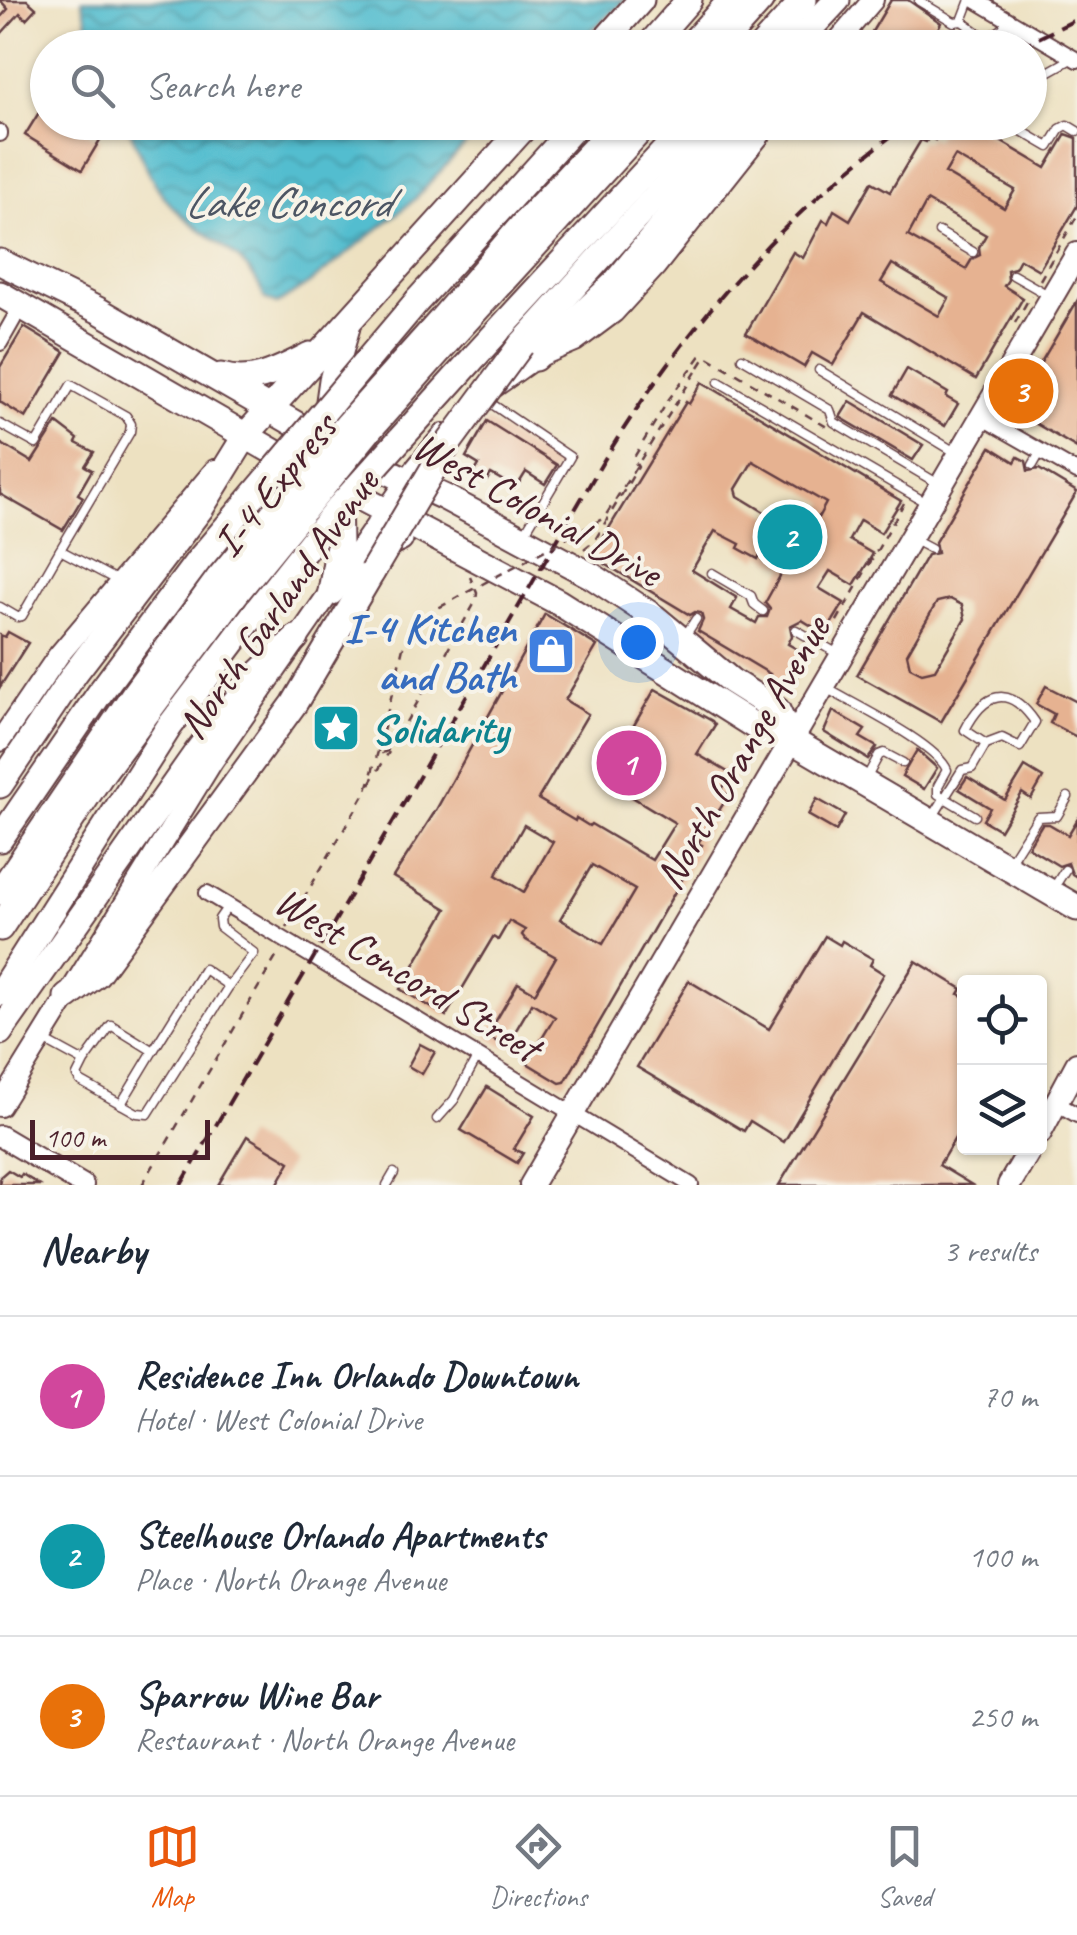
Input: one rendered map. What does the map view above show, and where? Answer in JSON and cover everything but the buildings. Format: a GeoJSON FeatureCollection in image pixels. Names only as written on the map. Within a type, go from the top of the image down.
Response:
{"type":"FeatureCollection","features":[{"type":"Feature","properties":{"kind":"highway"},"geometry":{"type":"LineString","coordinates":[[615,30],[641,0]]}},
{"type":"Feature","properties":{"kind":"highway"},"geometry":{"type":"LineString","coordinates":[[663,30],[689,0]]}},
{"type":"Feature","properties":{"kind":"highway"},"geometry":{"type":"LineString","coordinates":[[704,30],[730,0]]}},
{"type":"Feature","properties":{"kind":"highway"},"geometry":{"type":"LineString","coordinates":[[734,30],[761,0]]}},
{"type":"Feature","properties":{"kind":"highway"},"geometry":{"type":"LineString","coordinates":[[776,30],[804,0]]}},
{"type":"Feature","properties":{"kind":"highway"},"geometry":{"type":"LineString","coordinates":[[809,30],[837,0]]}},
{"type":"Feature","properties":{"kind":"highway"},"geometry":{"type":"LineString","coordinates":[[825,30],[850,0]]}},
{"type":"Feature","properties":{"kind":"highway"},"geometry":{"type":"LineString","coordinates":[[0,786],[96,644],[201,508],[246,435],[513,140]]}},
{"type":"Feature","properties":{"kind":"highway"},"geometry":{"type":"LineString","coordinates":[[0,838],[102,690],[198,561],[418,300],[564,140]]}},
{"type":"Feature","properties":{"kind":"highway","name":"I-4 Express"},"geometry":{"type":"LineString","coordinates":[[0,892],[134,694],[370,429],[525,222],[602,140]]}},
{"type":"Feature","properties":{"kind":"highway","name":"I-4 Express"},"geometry":{"type":"LineString","coordinates":[[447,328],[630,140]]}},
{"type":"Feature","properties":{"kind":"highway"},"geometry":{"type":"LineString","coordinates":[[0,993],[169,727],[258,609],[338,508],[674,140]]}},
{"type":"Feature","properties":{"kind":"highway"},"geometry":{"type":"LineString","coordinates":[[67,997],[98,974],[264,749],[319,665],[442,454],[708,140]]}},
{"type":"Feature","properties":{"kind":"highway"},"geometry":{"type":"LineString","coordinates":[[528,352],[578,322],[615,284],[733,140]]}},
{"type":"Feature","properties":{"kind":"highway","name":"West Colonial Drive"},"geometry":{"type":"LineString","coordinates":[[0,262],[98,310],[331,444],[522,538],[690,630],[731,681],[776,710],[791,740]]}},
{"type":"Feature","properties":{"kind":"highway","name":"West Colonial Drive"},"geometry":{"type":"LineString","coordinates":[[11,300],[246,435],[388,510],[468,563],[596,624],[764,732],[791,740]]}},
{"type":"Feature","properties":{"kind":"highway"},"geometry":{"type":"LineString","coordinates":[[330,592],[339,543],[338,484],[326,416],[348,321]]}},
{"type":"Feature","properties":{"kind":"highway"},"geometry":{"type":"LineString","coordinates":[[198,369],[235,380],[257,378],[324,348]]}},
{"type":"Feature","properties":{"kind":"highway"},"geometry":{"type":"LineString","coordinates":[[331,444],[388,510]]}},
{"type":"Feature","properties":{"kind":"highway"},"geometry":{"type":"LineString","coordinates":[[330,592],[365,555],[397,540],[428,540],[468,563]]}},
{"type":"Feature","properties":{"kind":"highway","name":"I-4 Express"},"geometry":{"type":"LineString","coordinates":[[0,928],[228,585]]}},
{"type":"Feature","properties":{"kind":"highway"},"geometry":{"type":"LineString","coordinates":[[0,1032],[197,752],[247,686],[296,638]]}},
{"type":"Feature","properties":{"kind":"highway"},"geometry":{"type":"LineString","coordinates":[[791,740],[1077,908]]}},
{"type":"Feature","properties":{"kind":"main road","name":"North Orange Avenue"},"geometry":{"type":"LineString","coordinates":[[531,1185],[822,686],[833,648],[920,543],[926,496],[959,454],[1063,289],[1077,254]]}},
{"type":"Feature","properties":{"kind":"main road"},"geometry":{"type":"LineString","coordinates":[[1047,1119],[1077,1064]]}},
{"type":"Feature","properties":{"kind":"main road"},"geometry":{"type":"LineString","coordinates":[[1009,1185],[1027,1155]]}},
{"type":"Feature","properties":{"kind":"street"},"geometry":{"type":"LineString","coordinates":[[847,30],[872,0]]}},
{"type":"Feature","properties":{"kind":"street"},"geometry":{"type":"LineString","coordinates":[[973,0],[1029,30]]}},
{"type":"Feature","properties":{"kind":"street"},"geometry":{"type":"LineString","coordinates":[[1047,41],[1075,59]]}},
{"type":"Feature","properties":{"kind":"street","name":"North Garland Avenue"},"geometry":{"type":"LineString","coordinates":[[0,1106],[171,826],[296,638],[432,447],[528,352],[575,341],[622,303],[755,140]]}},
{"type":"Feature","properties":{"kind":"street"},"geometry":{"type":"LineString","coordinates":[[0,343],[11,300]]}},
{"type":"Feature","properties":{"kind":"street"},"geometry":{"type":"LineString","coordinates":[[981,417],[1037,458],[1077,472]]}},
{"type":"Feature","properties":{"kind":"street"},"geometry":{"type":"LineString","coordinates":[[0,741],[58,656],[118,581],[246,435]]}},
{"type":"Feature","properties":{"kind":"street","name":"West Concord Street"},"geometry":{"type":"LineString","coordinates":[[207,893],[691,1185]]}},
{"type":"Feature","properties":{"kind":"street"},"geometry":{"type":"LineString","coordinates":[[1056,1102],[1077,1115]]}},
{"type":"Feature","properties":{"kind":"street"},"geometry":{"type":"LineString","coordinates":[[0,1136],[77,1183]]}},
{"type":"Feature","properties":{"kind":"lane"},"geometry":{"type":"LineString","coordinates":[[962,21],[973,0]]}},
{"type":"Feature","properties":{"kind":"lane"},"geometry":{"type":"LineString","coordinates":[[919,1],[974,30]]}},
{"type":"Feature","properties":{"kind":"lane"},"geometry":{"type":"LineString","coordinates":[[1000,30],[1010,19]]}},
{"type":"Feature","properties":{"kind":"lane"},"geometry":{"type":"LineString","coordinates":[[1047,73],[1075,59]]}},
{"type":"Feature","properties":{"kind":"lane"},"geometry":{"type":"LineString","coordinates":[[1036,140],[1049,148],[1060,128],[1067,125],[1077,131]]}},
{"type":"Feature","properties":{"kind":"lane"},"geometry":{"type":"LineString","coordinates":[[939,232],[974,252]]}},
{"type":"Feature","properties":{"kind":"lane"},"geometry":{"type":"LineString","coordinates":[[1013,275],[1063,289]]}},
{"type":"Feature","properties":{"kind":"lane"},"geometry":{"type":"LineString","coordinates":[[742,358],[830,410],[834,422],[926,496]]}},
{"type":"Feature","properties":{"kind":"lane"},"geometry":{"type":"LineString","coordinates":[[819,370],[959,454]]}},
{"type":"Feature","properties":{"kind":"lane"},"geometry":{"type":"LineString","coordinates":[[719,382],[926,496]]}},
{"type":"Feature","properties":{"kind":"lane"},"geometry":{"type":"LineString","coordinates":[[0,424],[36,444],[71,384],[126,416],[131,424],[130,432],[22,616],[17,618],[0,607]]}},
{"type":"Feature","properties":{"kind":"lane"},"geometry":{"type":"LineString","coordinates":[[480,397],[570,457],[522,538]]}},
{"type":"Feature","properties":{"kind":"lane"},"geometry":{"type":"LineString","coordinates":[[59,552],[118,581]]}},
{"type":"Feature","properties":{"kind":"lane"},"geometry":{"type":"LineString","coordinates":[[716,579],[751,596],[762,610]]}},
{"type":"Feature","properties":{"kind":"lane"},"geometry":{"type":"LineString","coordinates":[[796,630],[833,648]]}},
{"type":"Feature","properties":{"kind":"lane"},"geometry":{"type":"LineString","coordinates":[[822,686],[928,748],[948,770],[938,786],[938,794],[975,816]]}},
{"type":"Feature","properties":{"kind":"lane"},"geometry":{"type":"LineString","coordinates":[[930,822],[962,770],[972,768],[986,744],[1002,738],[1020,747],[1035,722],[1026,709],[1001,697],[989,698],[976,708],[966,730],[986,744]]}},
{"type":"Feature","properties":{"kind":"lane"},"geometry":{"type":"LineString","coordinates":[[864,782],[884,752],[902,762]]}},
{"type":"Feature","properties":{"kind":"lane"},"geometry":{"type":"LineString","coordinates":[[1007,866],[1038,817],[1057,816],[1068,797]]}},
{"type":"Feature","properties":{"kind":"lane"},"geometry":{"type":"LineString","coordinates":[[1051,892],[1065,870]]}},
{"type":"Feature","properties":{"kind":"lane"},"geometry":{"type":"LineString","coordinates":[[153,1051],[110,1025],[84,1062],[78,1078],[140,1114],[152,1110],[228,986],[254,953],[220,927],[219,920],[228,906]]}},
{"type":"Feature","properties":{"kind":"lane"},"geometry":{"type":"LineString","coordinates":[[121,1104],[204,970],[228,986]]}},
{"type":"Feature","properties":{"kind":"lane"},"geometry":{"type":"LineString","coordinates":[[42,1039],[84,1062]]}},
{"type":"Feature","properties":{"kind":"lane"},"geometry":{"type":"LineString","coordinates":[[438,1118],[478,1056]]}},
{"type":"Feature","properties":{"kind":"lane"},"geometry":{"type":"LineString","coordinates":[[386,1185],[394,1172]]}},
{"type":"Feature","properties":{"kind":"path"},"geometry":{"type":"LineString","coordinates":[[580,554],[595,540],[638,467],[632,459],[702,354],[836,433]]}},
{"type":"Feature","properties":{"kind":"path"},"geometry":{"type":"LineString","coordinates":[[367,790],[404,643],[418,619],[604,518],[706,356]]}},
{"type":"Feature","properties":{"kind":"path"},"geometry":{"type":"LineString","coordinates":[[833,648],[926,496]]}},
{"type":"Feature","properties":{"kind":"path"},"geometry":{"type":"LineString","coordinates":[[286,932],[476,601],[468,563]]}},
{"type":"Feature","properties":{"kind":"path"},"geometry":{"type":"LineString","coordinates":[[379,748],[388,751],[398,736]]}},
{"type":"Feature","properties":{"kind":"path"},"geometry":{"type":"LineString","coordinates":[[142,1185],[278,953]]}},
{"type":"Feature","properties":{"kind":"water","name":"Lake Concord"},"geometry":{"type":"Polygon","coordinates":[[[82,0],[626,0],[592,30],[87,30],[82,0]]]}},
{"type":"Feature","properties":{"kind":"water","name":"Lake Concord"},"geometry":{"type":"Polygon","coordinates":[[[134,140],[469,140],[414,200],[314,280],[277,304],[264,298],[247,268],[178,212],[148,171],[134,140]]]}},
{"type":"Feature","properties":{"kind":"railway"},"geometry":{"type":"LineString","coordinates":[[1047,34],[1077,19]]}},
{"type":"Feature","properties":{"kind":"railway"},"geometry":{"type":"LineString","coordinates":[[181,1185],[636,410],[740,275],[819,196],[887,140]]}},
{"type":"Feature","properties":{"kind":"place","name":"Sparrow Wine Bar"},"geometry":{"type":"Point","coordinates":[1021,391]}},
{"type":"Feature","properties":{"kind":"place","name":"Steelhouse Orlando Apartments"},"geometry":{"type":"Point","coordinates":[790,537]}},
{"type":"Feature","properties":{"kind":"place","name":"I-4 Kitchen and Bath"},"geometry":{"type":"Point","coordinates":[551,651]}},
{"type":"Feature","properties":{"kind":"place","name":"Solidarity"},"geometry":{"type":"Point","coordinates":[336,728]}},
{"type":"Feature","properties":{"kind":"place","name":"Residence Inn Orlando Downtown"},"geometry":{"type":"Point","coordinates":[629,763]}}]}
